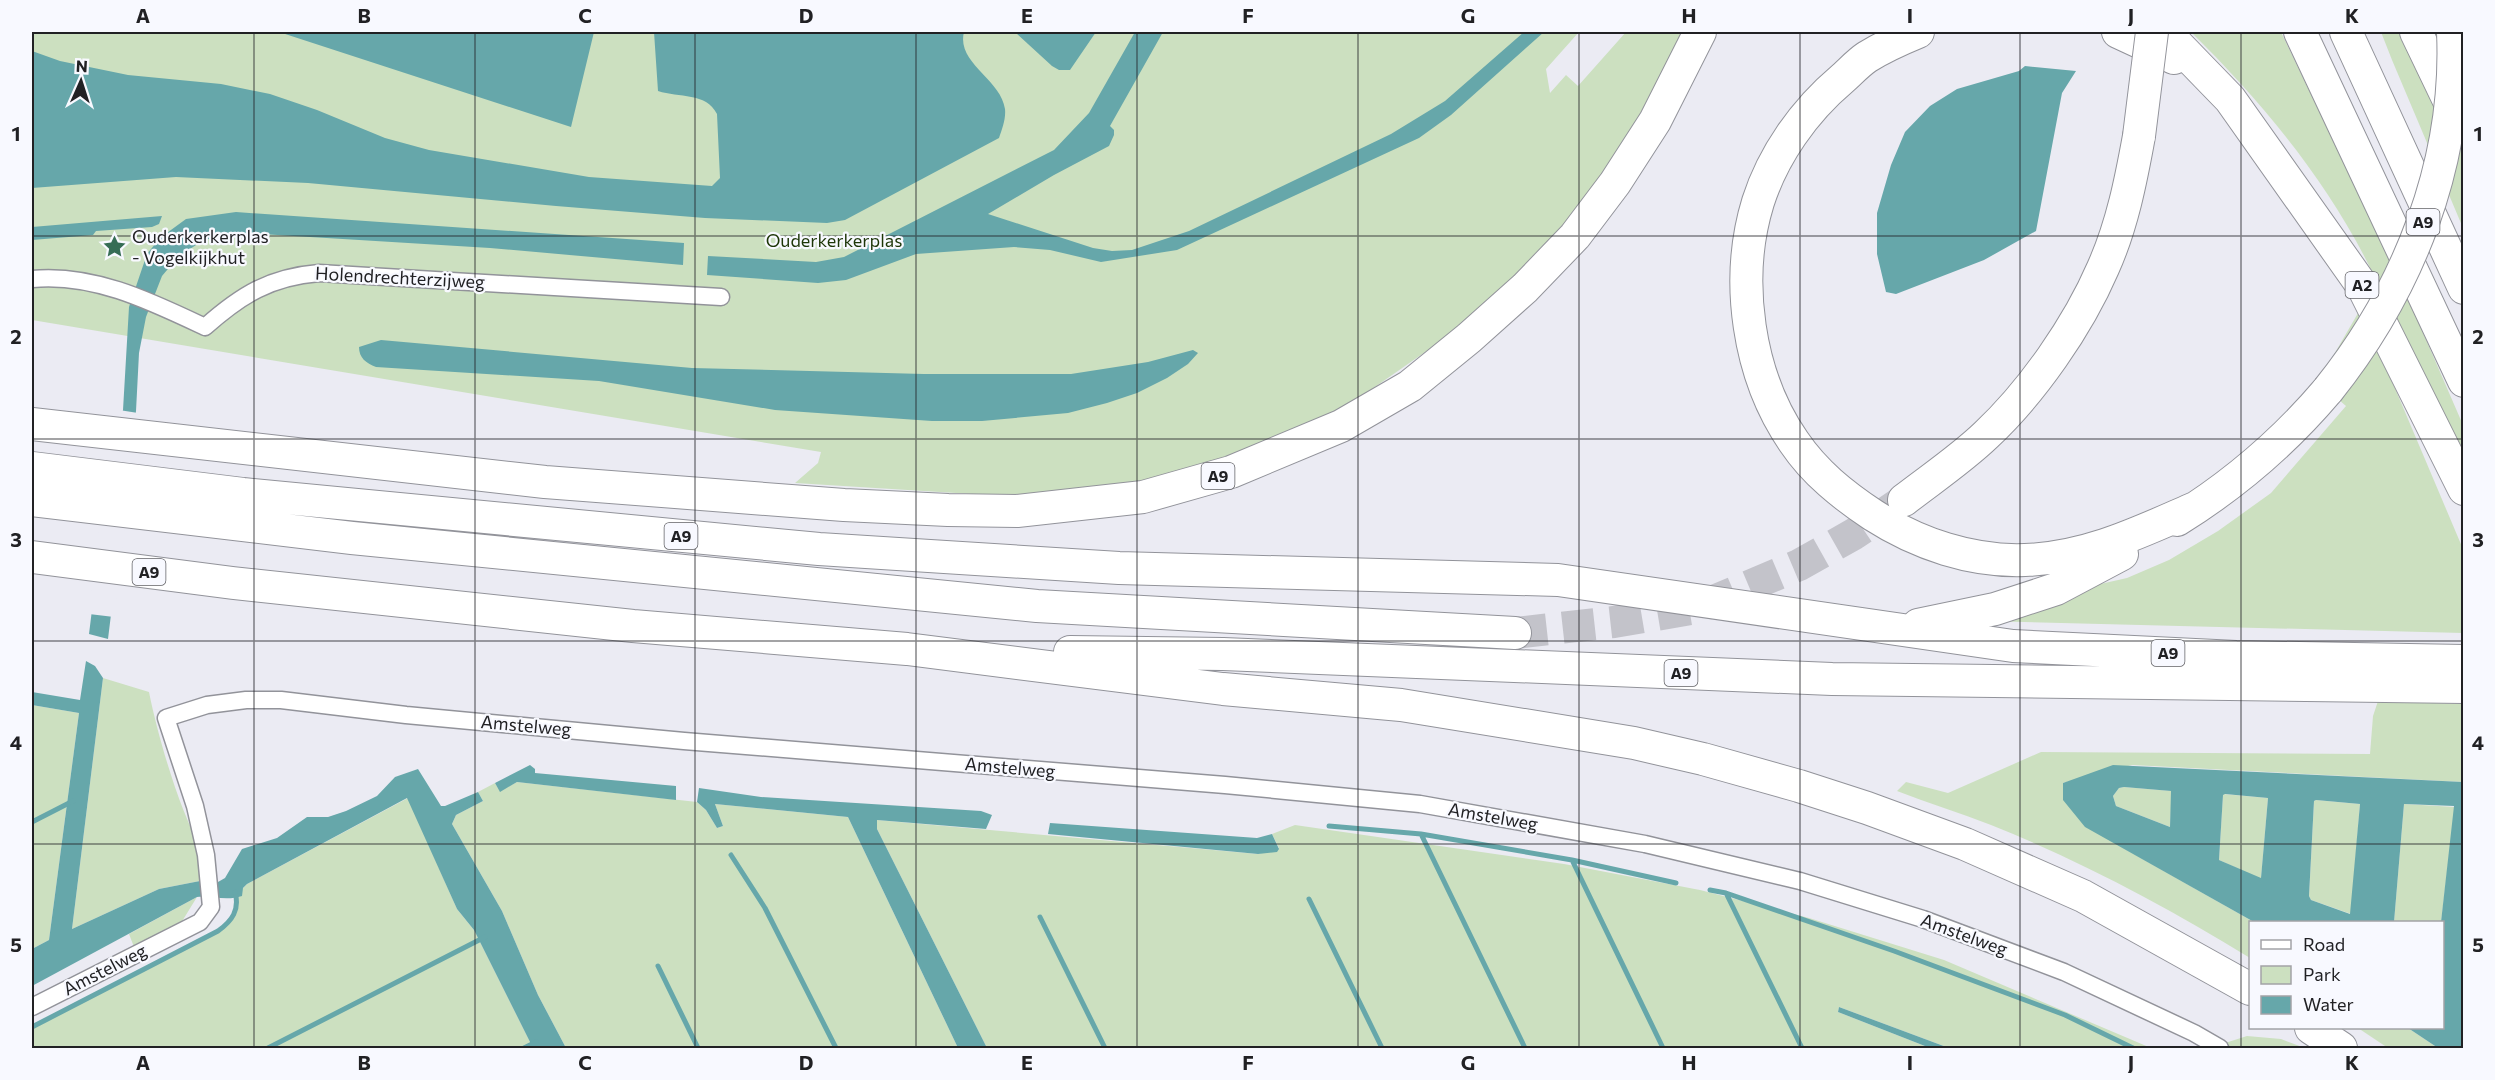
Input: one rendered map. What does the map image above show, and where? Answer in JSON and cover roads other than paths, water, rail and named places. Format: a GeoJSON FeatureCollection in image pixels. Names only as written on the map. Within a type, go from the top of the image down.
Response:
{"type":"FeatureCollection","features":[{"type":"Feature","properties":{"kind":"highway","name":"A9"},"geometry":{"type":"LineString","coordinates":[[32,424],[546,482],[844,505],[1017,511],[1143,497],[1231,472],[1341,426],[1410,386],[1525,288],[1575,236],[1616,183],[1655,121],[1700,32]]}},
{"type":"Feature","properties":{"kind":"highway","name":"A9"},"geometry":{"type":"LineString","coordinates":[[1918,32],[1866,58],[1830,89],[1787,141],[1758,203],[1747,276],[1749,319],[1757,363],[1769,396],[1793,441],[1817,471],[1848,499],[1887,525],[1931,545],[1994,559],[2024,560],[2078,554],[2116,543],[2195,508]]}},
{"type":"Feature","properties":{"kind":"highway"},"geometry":{"type":"LineString","coordinates":[[2118,32],[2187,65],[2230,99]]}},
{"type":"Feature","properties":{"kind":"highway"},"geometry":{"type":"LineString","coordinates":[[1904,500],[1986,436],[2040,375],[2070,329],[2103,267],[2129,189],[2139,135],[2152,32]]}},
{"type":"Feature","properties":{"kind":"highway","name":"A2"},"geometry":{"type":"LineString","coordinates":[[2165,32],[2230,99],[2363,287],[2463,489]]}},
{"type":"Feature","properties":{"kind":"highway"},"geometry":{"type":"LineString","coordinates":[[2300,32],[2463,381]]}},
{"type":"Feature","properties":{"kind":"highway"},"geometry":{"type":"LineString","coordinates":[[2346,32],[2463,288]]}},
{"type":"Feature","properties":{"kind":"highway"},"geometry":{"type":"LineString","coordinates":[[2416,32],[2463,132]]}},
{"type":"Feature","properties":{"kind":"highway","name":"A9"},"geometry":{"type":"LineString","coordinates":[[1894,628],[1995,609],[2056,589],[2122,554],[2195,508],[2265,456],[2301,422],[2369,335],[2397,285],[2417,240],[2445,142],[2452,98],[2453,32]]}},
{"type":"Feature","properties":{"kind":"highway","name":"A9"},"geometry":{"type":"LineString","coordinates":[[32,468],[75,474],[242,509],[352,538],[1037,606],[1515,633]]}},
{"type":"Feature","properties":{"kind":"highway","name":"A9"},"geometry":{"type":"LineString","coordinates":[[32,500],[71,506],[242,509],[1119,568],[1558,580],[2013,646],[2236,657],[2456,674]]}},
{"type":"Feature","properties":{"kind":"highway","name":"A9"},"geometry":{"type":"LineString","coordinates":[[32,558],[233,583],[633,626],[907,649],[1223,689],[1401,705],[1634,743],[1703,759],[1867,808],[1965,844],[2083,896],[2249,988]]}},
{"type":"Feature","properties":{"kind":"highway","name":"A9"},"geometry":{"type":"LineString","coordinates":[[907,649],[1223,654],[1832,679],[2456,674]]}},
{"type":"Feature","properties":{"kind":"highway"},"geometry":{"type":"LineString","coordinates":[[2312,1029],[2341,1048]]}},
{"type":"Feature","properties":{"kind":"street","name":"Holendrechterzijweg"},"geometry":{"type":"LineString","coordinates":[[32,279],[69,278],[126,293],[205,327],[227,307],[271,282],[296,275],[319,273],[721,297]]}},
{"type":"Feature","properties":{"kind":"street","name":"Amstelweg"},"geometry":{"type":"LineString","coordinates":[[32,1007],[200,922],[211,907],[206,855],[195,806],[166,718],[207,705],[246,700],[281,700],[406,715],[684,741],[1386,800],[1645,844],[1800,881],[1923,919],[2064,972],[2194,1033],[2220,1048]]}},
{"type":"Feature","properties":{"kind":"water"},"geometry":{"type":"Polygon","coordinates":[[[279,32],[594,32],[571,127],[279,32]]]}},
{"type":"Feature","properties":{"kind":"water","name":"Ouderkerkerplas"},"geometry":{"type":"Polygon","coordinates":[[[654,32],[964,32],[963,43],[966,53],[1002,98],[1005,109],[1004,124],[999,138],[845,220],[827,223],[705,218],[308,183],[176,177],[32,188],[32,51],[60,61],[128,75],[221,84],[270,94],[317,110],[385,138],[429,150],[589,177],[712,186],[720,178],[717,114],[706,102],[699,99],[658,91],[654,32]]]}},
{"type":"Feature","properties":{"kind":"water"},"geometry":{"type":"Polygon","coordinates":[[[1015,32],[1096,32],[1070,70],[1059,70],[1015,32]]]}},
{"type":"Feature","properties":{"kind":"water"},"geometry":{"type":"Polygon","coordinates":[[[1135,32],[1163,32],[1110,126],[1114,130],[1114,135],[1109,146],[988,214],[1093,248],[1112,251],[1132,250],[1189,231],[1391,134],[1445,101],[1524,32],[1544,32],[1451,115],[1419,138],[1177,250],[1101,262],[1050,250],[1014,247],[916,254],[846,280],[818,283],[707,275],[708,256],[816,262],[844,257],[1054,150],[1089,113],[1135,32]]]}},
{"type":"Feature","properties":{"kind":"water"},"geometry":{"type":"Polygon","coordinates":[[[2025,66],[2076,71],[2062,93],[2036,231],[1984,260],[1896,294],[1886,292],[1877,254],[1877,213],[1891,165],[1905,132],[1930,106],[1957,89],[2019,71],[2025,66]]]}},
{"type":"Feature","properties":{"kind":"water"},"geometry":{"type":"Polygon","coordinates":[[[236,212],[684,243],[683,265],[490,248],[261,234],[220,234],[199,243],[178,257],[162,276],[146,317],[139,353],[136,411],[108,639],[89,634],[112,448],[123,410],[129,307],[147,254],[160,238],[186,219],[236,212]]]}},
{"type":"Feature","properties":{"kind":"water"},"geometry":{"type":"Polygon","coordinates":[[[162,216],[159,224],[152,227],[96,231],[93,235],[32,240],[32,227],[162,216]]]}},
{"type":"Feature","properties":{"kind":"water"},"geometry":{"type":"Polygon","coordinates":[[[381,340],[692,368],[924,374],[1071,374],[1148,362],[1193,350],[1198,353],[1188,364],[1167,378],[1137,393],[1068,413],[982,421],[932,421],[775,410],[599,381],[376,367],[364,360],[359,347],[381,340]]]}},
{"type":"Feature","properties":{"kind":"water"},"geometry":{"type":"Polygon","coordinates":[[[86,661],[95,666],[103,678],[72,929],[159,889],[200,881],[218,882],[225,878],[242,849],[277,838],[307,817],[328,817],[346,811],[377,796],[395,777],[418,769],[441,806],[478,792],[483,801],[456,815],[452,824],[502,911],[538,995],[566,1048],[533,1048],[474,930],[457,909],[407,798],[247,884],[243,888],[242,896],[197,897],[32,986],[32,949],[49,940],[79,713],[32,705],[32,692],[80,700],[86,661]]]}},
{"type":"Feature","properties":{"kind":"water"},"geometry":{"type":"Polygon","coordinates":[[[530,765],[535,769],[535,773],[676,786],[676,800],[517,782],[500,792],[495,783],[530,765]]]}},
{"type":"Feature","properties":{"kind":"water"},"geometry":{"type":"Polygon","coordinates":[[[2113,765],[2463,782],[2463,1048],[2438,1048],[2410,1029],[2444,1029],[2444,921],[2441,921],[2454,806],[2404,804],[2394,921],[2252,921],[2085,827],[2063,800],[2063,783],[2113,765]],[[2124,787],[2119,788],[2113,796],[2116,806],[2170,827],[2171,791],[2124,787]],[[2223,795],[2219,860],[2261,878],[2268,798],[2223,795]],[[2314,801],[2309,896],[2311,900],[2350,914],[2360,804],[2314,801]]]}},
{"type":"Feature","properties":{"kind":"water"},"geometry":{"type":"Polygon","coordinates":[[[699,788],[761,797],[981,811],[992,815],[986,829],[877,820],[877,829],[987,1048],[958,1048],[848,817],[715,804],[723,826],[717,828],[706,810],[697,802],[699,788]]]}},
{"type":"Feature","properties":{"kind":"water"},"geometry":{"type":"Polygon","coordinates":[[[1050,823],[1257,838],[1272,834],[1279,849],[1277,852],[1258,854],[1048,834],[1050,823]]]}},
{"type":"Feature","properties":{"kind":"water"},"geometry":{"type":"Polygon","coordinates":[[[1839,1007],[1949,1048],[1930,1048],[1838,1012],[1839,1007]]]}},
{"type":"Feature","properties":{"kind":"waterway"},"geometry":{"type":"LineString","coordinates":[[32,822],[73,801]]}},
{"type":"Feature","properties":{"kind":"waterway"},"geometry":{"type":"LineString","coordinates":[[1329,826],[1421,834],[1572,860],[1676,883]]}},
{"type":"Feature","properties":{"kind":"waterway"},"geometry":{"type":"LineString","coordinates":[[1421,834],[1525,1048]]}},
{"type":"Feature","properties":{"kind":"waterway"},"geometry":{"type":"LineString","coordinates":[[731,855],[765,908],[836,1048]]}},
{"type":"Feature","properties":{"kind":"waterway"},"geometry":{"type":"LineString","coordinates":[[1572,860],[1663,1048]]}},
{"type":"Feature","properties":{"kind":"waterway"},"geometry":{"type":"LineString","coordinates":[[1710,890],[1726,893],[1894,951],[2065,1015],[2133,1048]]}},
{"type":"Feature","properties":{"kind":"waterway"},"geometry":{"type":"LineString","coordinates":[[32,1027],[218,931],[236,910],[235,892]]}},
{"type":"Feature","properties":{"kind":"waterway"},"geometry":{"type":"LineString","coordinates":[[1726,893],[1802,1048]]}},
{"type":"Feature","properties":{"kind":"waterway"},"geometry":{"type":"LineString","coordinates":[[1309,899],[1382,1048]]}},
{"type":"Feature","properties":{"kind":"waterway"},"geometry":{"type":"LineString","coordinates":[[1040,917],[1105,1048]]}},
{"type":"Feature","properties":{"kind":"waterway"},"geometry":{"type":"LineString","coordinates":[[268,1048],[485,937]]}},
{"type":"Feature","properties":{"kind":"waterway"},"geometry":{"type":"LineString","coordinates":[[658,966],[698,1048]]}},
{"type":"Feature","properties":{"kind":"waterway"},"geometry":{"type":"LineString","coordinates":[[524,1048],[536,1042]]}},
{"type":"Feature","properties":{"kind":"tunnel"},"geometry":{"type":"LineString","coordinates":[[1515,633],[1614,622],[1697,608],[1799,565],[1854,534],[1900,503]]}},
{"type":"Feature","properties":{"kind":"place","name":"Ouderkerkerplas - Vogelkijkhut"},"geometry":{"type":"Point","coordinates":[114,247]}}]}
